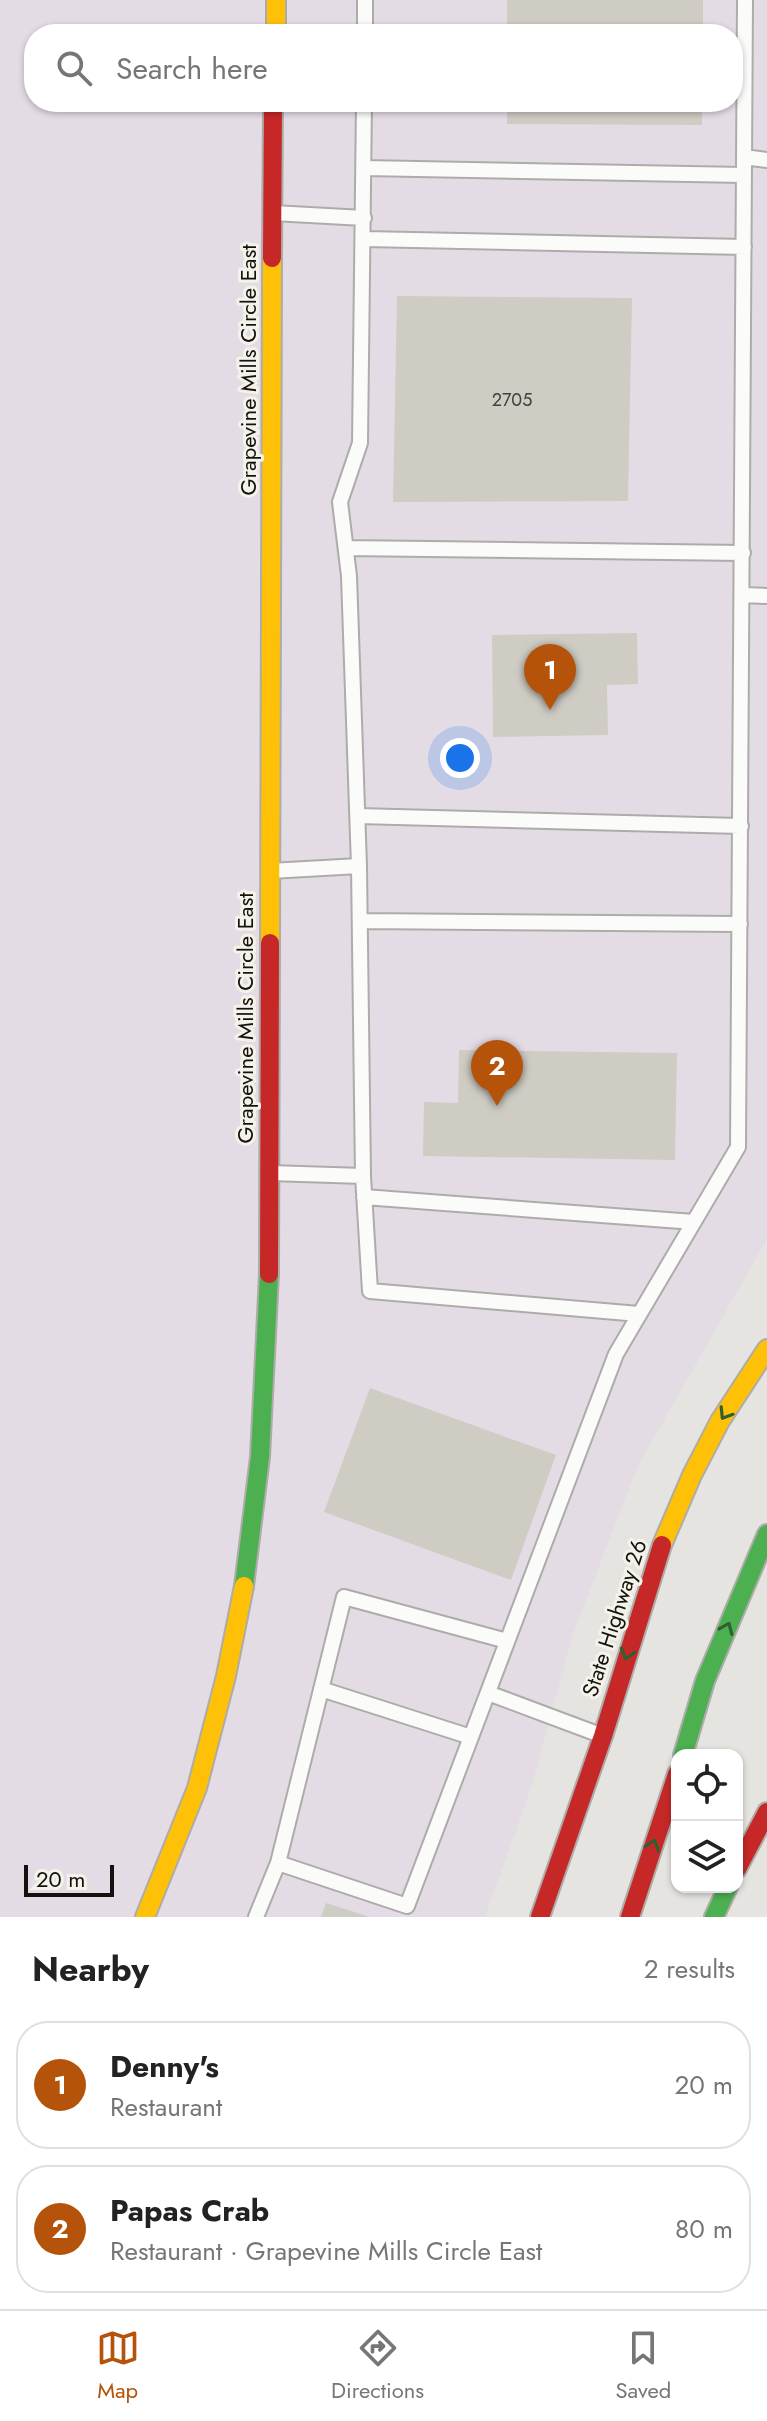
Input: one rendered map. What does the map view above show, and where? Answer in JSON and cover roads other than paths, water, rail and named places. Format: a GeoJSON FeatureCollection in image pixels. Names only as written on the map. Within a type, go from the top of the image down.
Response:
{"type":"FeatureCollection","features":[{"type":"Feature","properties":{"kind":"main road"},"geometry":{"type":"LineString","coordinates":[[276,0],[276,24]]}},
{"type":"Feature","properties":{"kind":"main road","name":"Grapevine Mills Circle East"},"geometry":{"type":"LineString","coordinates":[[146,1917],[202,1772],[236,1628],[254,1519],[263,1400],[269,1269],[273,112]]}},
{"type":"Feature","properties":{"kind":"main road","name":"State Highway 26"},"geometry":{"type":"LineString","coordinates":[[540,1917],[603,1736],[656,1560],[692,1475],[720,1421],[767,1349]]}},
{"type":"Feature","properties":{"kind":"main road"},"geometry":{"type":"LineString","coordinates":[[685,1749],[705,1681],[767,1534]]}},
{"type":"Feature","properties":{"kind":"main road"},"geometry":{"type":"LineString","coordinates":[[630,1917],[671,1792]]}},
{"type":"Feature","properties":{"kind":"main road"},"geometry":{"type":"LineString","coordinates":[[743,1858],[767,1812]]}},
{"type":"Feature","properties":{"kind":"main road"},"geometry":{"type":"LineString","coordinates":[[714,1917],[725,1893]]}},
{"type":"Feature","properties":{"kind":"lane"},"geometry":{"type":"LineString","coordinates":[[365,0],[365,24]]}},
{"type":"Feature","properties":{"kind":"lane"},"geometry":{"type":"LineString","coordinates":[[278,1863],[407,1906],[616,1354],[738,1147],[745,0]]}},
{"type":"Feature","properties":{"kind":"lane"},"geometry":{"type":"LineString","coordinates":[[364,112],[360,443],[340,502],[349,576],[358,816],[363,1176],[370,1291],[639,1314]]}},
{"type":"Feature","properties":{"kind":"lane"},"geometry":{"type":"LineString","coordinates":[[744,157],[767,160]]}},
{"type":"Feature","properties":{"kind":"lane"},"geometry":{"type":"LineString","coordinates":[[364,168],[744,175]]}},
{"type":"Feature","properties":{"kind":"lane"},"geometry":{"type":"LineString","coordinates":[[272,213],[364,218]]}},
{"type":"Feature","properties":{"kind":"lane"},"geometry":{"type":"LineString","coordinates":[[364,239],[744,247]]}},
{"type":"Feature","properties":{"kind":"lane"},"geometry":{"type":"LineString","coordinates":[[346,548],[743,553]]}},
{"type":"Feature","properties":{"kind":"lane"},"geometry":{"type":"LineString","coordinates":[[743,595],[767,596]]}},
{"type":"Feature","properties":{"kind":"lane"},"geometry":{"type":"LineString","coordinates":[[358,816],[741,826]]}},
{"type":"Feature","properties":{"kind":"lane"},"geometry":{"type":"LineString","coordinates":[[270,871],[359,866]]}},
{"type":"Feature","properties":{"kind":"lane"},"geometry":{"type":"LineString","coordinates":[[360,921],[740,924]]}},
{"type":"Feature","properties":{"kind":"lane"},"geometry":{"type":"LineString","coordinates":[[269,1173],[363,1176]]}},
{"type":"Feature","properties":{"kind":"lane"},"geometry":{"type":"LineString","coordinates":[[364,1197],[694,1222]]}},
{"type":"Feature","properties":{"kind":"lane"},"geometry":{"type":"LineString","coordinates":[[256,1917],[278,1863],[344,1597],[507,1641]]}},
{"type":"Feature","properties":{"kind":"lane"},"geometry":{"type":"LineString","coordinates":[[321,1689],[471,1737]]}},
{"type":"Feature","properties":{"kind":"lane"},"geometry":{"type":"LineString","coordinates":[[488,1693],[603,1736]]}},
{"type":"Feature","properties":{"kind":"place","name":"Denny's"},"geometry":{"type":"Point","coordinates":[550,710]}},
{"type":"Feature","properties":{"kind":"place","name":"Papas Crab"},"geometry":{"type":"Point","coordinates":[497,1106]}}]}
